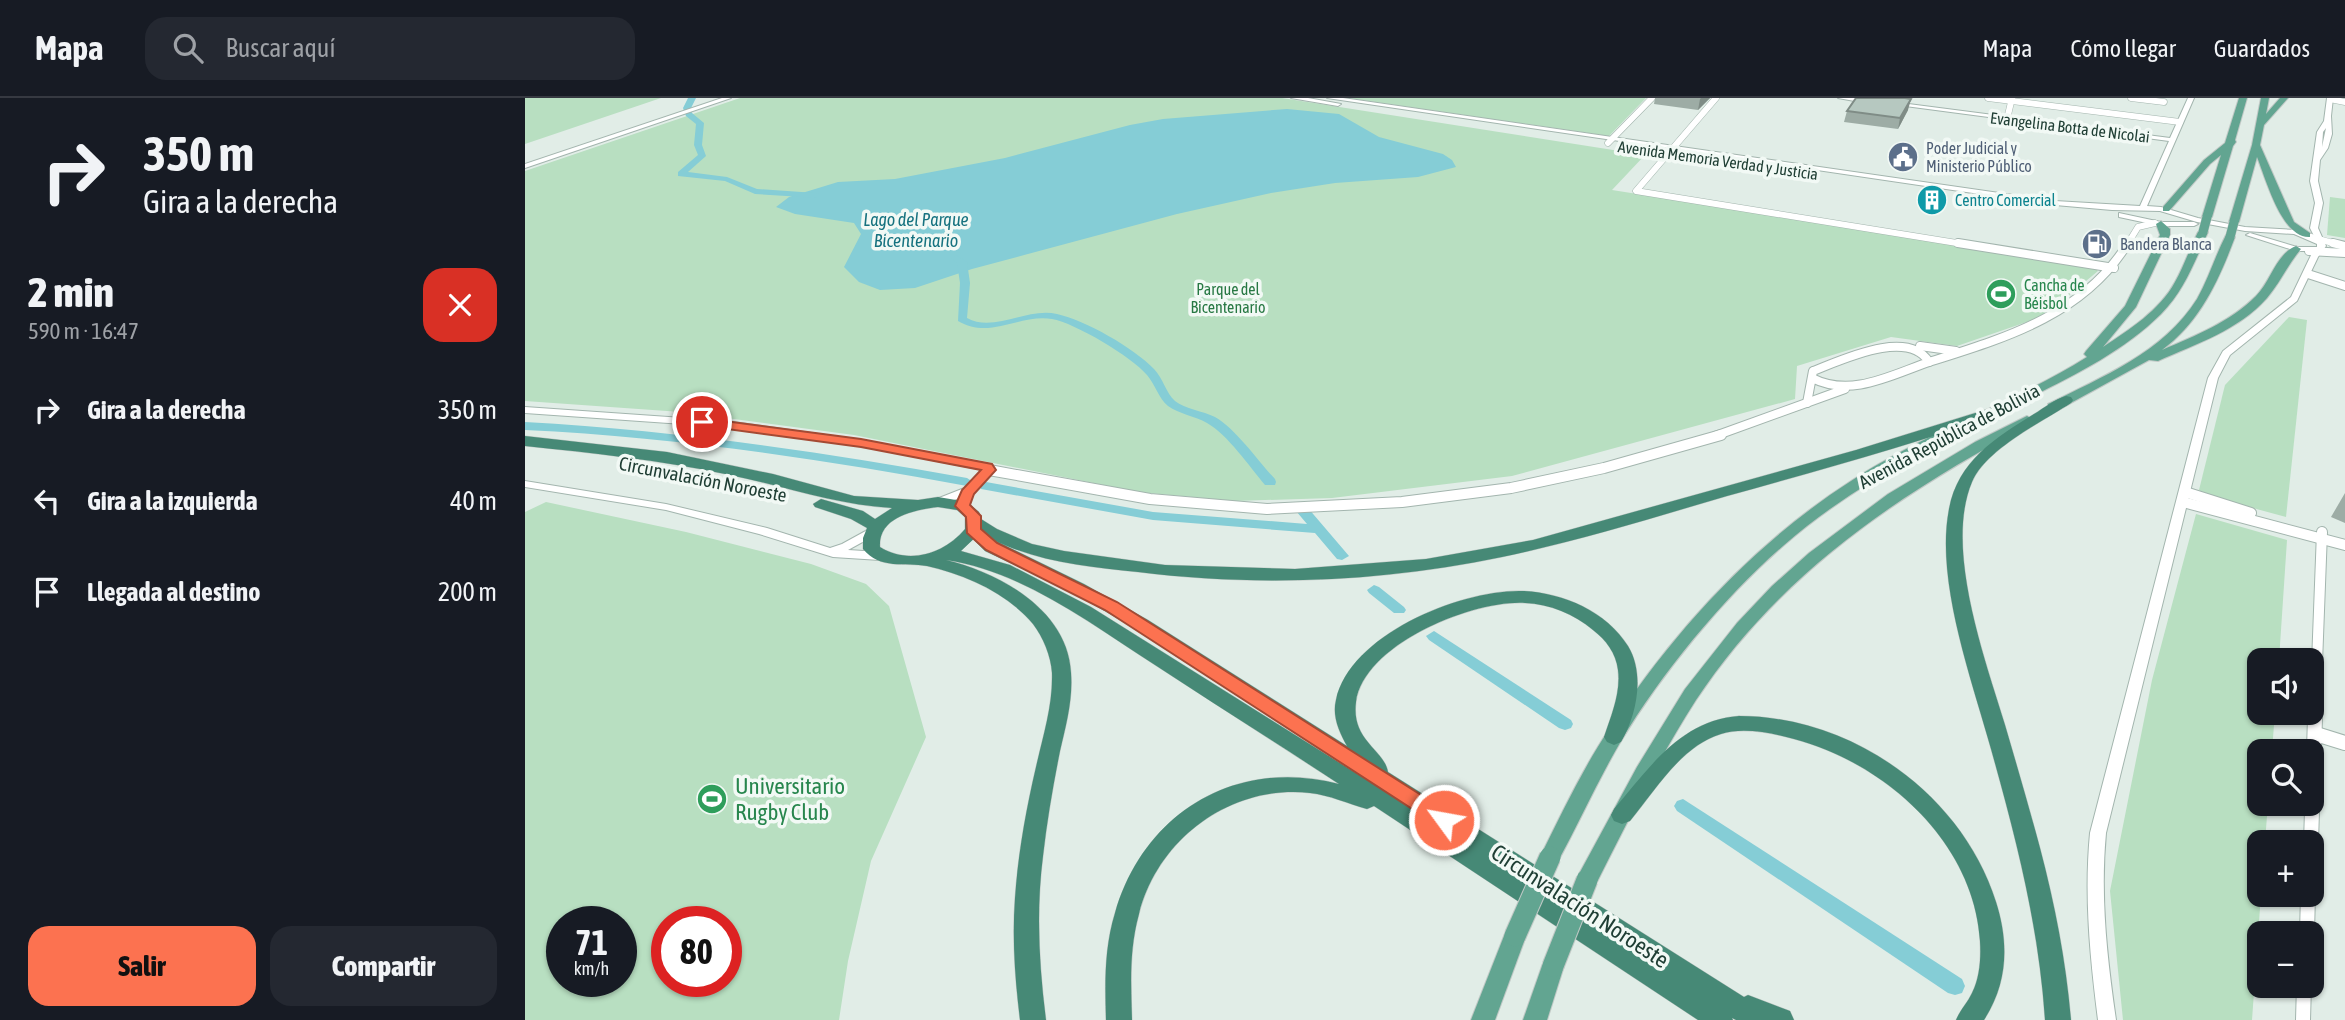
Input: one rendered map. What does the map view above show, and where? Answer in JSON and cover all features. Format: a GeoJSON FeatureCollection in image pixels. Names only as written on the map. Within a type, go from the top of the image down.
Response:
{"type":"FeatureCollection","features":[{"type":"Feature","properties":{"kind":"highway"},"geometry":{"type":"LineString","coordinates":[[2058,1020],[2052,965],[2041,909],[1969,628],[1954,542],[1957,507],[1970,470],[2000,444],[2066,400]]}},
{"type":"Feature","properties":{"kind":"highway"},"geometry":{"type":"LineString","coordinates":[[974,526],[1046,553],[1157,570],[1276,578],[1371,571],[1468,558],[1584,532],[1887,446],[2001,409]]}},
{"type":"Feature","properties":{"kind":"highway","name":"Circunvalación Noroeste"},"geometry":{"type":"LineString","coordinates":[[525,441],[667,457],[773,479],[853,500],[917,505]]}},
{"type":"Feature","properties":{"kind":"highway","name":"Circunvalación Noroeste"},"geometry":{"type":"LineString","coordinates":[[525,452],[635,464],[750,485],[838,508],[874,529]]}},
{"type":"Feature","properties":{"kind":"highway"},"geometry":{"type":"LineString","coordinates":[[938,502],[962,506],[973,516],[974,526],[964,541],[932,557],[891,560],[872,549],[870,541],[874,529],[887,517],[917,505],[938,502]]}},
{"type":"Feature","properties":{"kind":"highway","name":"Circunvalación Noroeste"},"geometry":{"type":"LineString","coordinates":[[974,526],[991,547],[1121,612],[1758,1020]]}},
{"type":"Feature","properties":{"kind":"highway"},"geometry":{"type":"LineString","coordinates":[[932,557],[968,571],[1009,592],[1047,627],[1059,654],[1063,690],[1032,836],[1027,878],[1026,957],[1034,1020]]}},
{"type":"Feature","properties":{"kind":"highway","name":"Circunvalación Noroeste"},"geometry":{"type":"LineString","coordinates":[[932,557],[976,559],[1004,569],[1053,594],[1137,644],[1408,817],[1720,1020]]}},
{"type":"Feature","properties":{"kind":"highway"},"geometry":{"type":"LineString","coordinates":[[1397,790],[1353,739],[1346,712],[1350,687],[1365,665],[1397,638],[1412,628],[1472,604],[1515,597],[1560,604],[1599,624],[1612,636],[1624,656],[1629,673],[1614,737]]}},
{"type":"Feature","properties":{"kind":"highway"},"geometry":{"type":"LineString","coordinates":[[1622,815],[1688,743],[1716,727],[1739,724],[1801,732],[1834,742],[1874,763],[1929,807],[1944,825],[1970,862],[1986,903],[1994,939],[1993,969],[1983,998],[1969,1020]]}},
{"type":"Feature","properties":{"kind":"highway"},"geometry":{"type":"LineString","coordinates":[[1119,1020],[1115,974],[1120,937],[1133,894],[1150,861],[1173,831],[1199,808],[1251,787],[1287,783],[1322,785],[1408,817]]}},
{"type":"Feature","properties":{"kind":"highway"},"geometry":{"type":"LineString","coordinates":[[1669,986],[1702,1020]]}},
{"type":"Feature","properties":{"kind":"highway"},"geometry":{"type":"LineString","coordinates":[[1704,986],[1781,1020]]}},
{"type":"Feature","properties":{"kind":"main road"},"geometry":{"type":"LineString","coordinates":[[2233,98],[2238,118]]}},
{"type":"Feature","properties":{"kind":"main road","name":"Avenida República de Bolivia"},"geometry":{"type":"LineString","coordinates":[[1483,1020],[1515,936],[1550,857],[1614,737],[1674,651],[1778,542],[1856,484],[1911,452],[2076,369],[2116,345],[2158,311],[2182,278],[2203,232],[2243,98]]}},
{"type":"Feature","properties":{"kind":"main road","name":"Avenida República de Bolivia"},"geometry":{"type":"LineString","coordinates":[[1535,1020],[1587,880],[1653,756],[1709,669],[1742,628],[1793,574],[1885,500],[1977,446],[2132,367],[2172,336],[2196,310],[2216,277],[2256,145],[2265,98]]}},
{"type":"Feature","properties":{"kind":"main road"},"geometry":{"type":"LineString","coordinates":[[2259,128],[2284,98]]}},
{"type":"Feature","properties":{"kind":"main road"},"geometry":{"type":"LineString","coordinates":[[2163,209],[2207,162],[2232,142]]}},
{"type":"Feature","properties":{"kind":"main road"},"geometry":{"type":"LineString","coordinates":[[2256,145],[2290,223],[2305,233]]}},
{"type":"Feature","properties":{"kind":"main road"},"geometry":{"type":"LineString","coordinates":[[2076,369],[2114,329],[2130,307],[2165,234],[2158,223]]}},
{"type":"Feature","properties":{"kind":"main road"},"geometry":{"type":"LineString","coordinates":[[2132,367],[2197,339],[2255,304],[2272,285],[2288,254],[2311,252]]}},
{"type":"Feature","properties":{"kind":"street"},"geometry":{"type":"LineString","coordinates":[[525,166],[707,101],[728,98]]}},
{"type":"Feature","properties":{"kind":"street","name":"Avenida Memoria Verdad y Justicia"},"geometry":{"type":"LineString","coordinates":[[1294,98],[1610,141]]}},
{"type":"Feature","properties":{"kind":"street","name":"Avenida Memoria Verdad y Justicia"},"geometry":{"type":"LineString","coordinates":[[1331,98],[2062,209],[2139,213]]}},
{"type":"Feature","properties":{"kind":"street"},"geometry":{"type":"LineString","coordinates":[[1610,141],[1652,98]]}},
{"type":"Feature","properties":{"kind":"street"},"geometry":{"type":"LineString","coordinates":[[1716,98],[1636,191],[2114,268]]}},
{"type":"Feature","properties":{"kind":"street"},"geometry":{"type":"LineString","coordinates":[[1841,98],[1874,102]]}},
{"type":"Feature","properties":{"kind":"street"},"geometry":{"type":"LineString","coordinates":[[1988,98],[2181,122]]}},
{"type":"Feature","properties":{"kind":"street"},"geometry":{"type":"LineString","coordinates":[[2131,98],[2164,100],[2165,120]]}},
{"type":"Feature","properties":{"kind":"street"},"geometry":{"type":"LineString","coordinates":[[525,410],[654,417],[740,426],[928,455],[981,465],[989,470],[1150,499],[1267,509],[1402,502],[1511,488],[1604,468],[1724,434],[1845,389],[1962,352],[2048,320],[2089,292],[2114,268],[2138,228],[2139,213],[2174,140],[2190,98]]}},
{"type":"Feature","properties":{"kind":"street"},"geometry":{"type":"LineString","coordinates":[[2007,119],[2012,99]]}},
{"type":"Feature","properties":{"kind":"street"},"geometry":{"type":"LineString","coordinates":[[2345,102],[2330,99],[2327,146],[2317,162],[2314,181],[2319,203],[2305,233],[2311,252],[2345,286]]}},
{"type":"Feature","properties":{"kind":"street","name":"Evangelina Botta de Nicolai"},"geometry":{"type":"LineString","coordinates":[[1888,104],[2174,140]]}},
{"type":"Feature","properties":{"kind":"street"},"geometry":{"type":"LineString","coordinates":[[525,160],[673,114]]}},
{"type":"Feature","properties":{"kind":"street"},"geometry":{"type":"LineString","coordinates":[[2149,196],[2151,203],[2179,220],[2311,252],[2345,253]]}},
{"type":"Feature","properties":{"kind":"street"},"geometry":{"type":"LineString","coordinates":[[2139,213],[2163,209]]}},
{"type":"Feature","properties":{"kind":"street"},"geometry":{"type":"LineString","coordinates":[[2139,213],[2158,223]]}},
{"type":"Feature","properties":{"kind":"street"},"geometry":{"type":"LineString","coordinates":[[2138,228],[2179,220],[2245,229],[2305,233]]}},
{"type":"Feature","properties":{"kind":"street"},"geometry":{"type":"LineString","coordinates":[[2272,242],[2267,235],[2277,231]]}},
{"type":"Feature","properties":{"kind":"street"},"geometry":{"type":"LineString","coordinates":[[2311,252],[2345,246]]}},
{"type":"Feature","properties":{"kind":"street"},"geometry":{"type":"LineString","coordinates":[[2107,1020],[2093,888],[2098,833],[2219,363],[2226,353],[2294,299],[2311,252]]}},
{"type":"Feature","properties":{"kind":"street"},"geometry":{"type":"LineString","coordinates":[[1807,403],[1813,371],[1823,367],[1896,345],[1962,352]]}},
{"type":"Feature","properties":{"kind":"street"},"geometry":{"type":"LineString","coordinates":[[1912,345],[1925,352],[1929,362]]}},
{"type":"Feature","properties":{"kind":"street"},"geometry":{"type":"LineString","coordinates":[[1812,378],[1827,386],[1845,389]]}},
{"type":"Feature","properties":{"kind":"street"},"geometry":{"type":"LineString","coordinates":[[962,506],[971,489],[989,470]]}},
{"type":"Feature","properties":{"kind":"street"},"geometry":{"type":"LineString","coordinates":[[525,484],[666,507],[763,531],[826,552],[880,555]]}},
{"type":"Feature","properties":{"kind":"street"},"geometry":{"type":"LineString","coordinates":[[938,502],[971,489]]}},
{"type":"Feature","properties":{"kind":"street"},"geometry":{"type":"LineString","coordinates":[[2184,497],[2345,545]]}},
{"type":"Feature","properties":{"kind":"street"},"geometry":{"type":"LineString","coordinates":[[826,552],[846,548],[874,529]]}},
{"type":"Feature","properties":{"kind":"street"},"geometry":{"type":"LineString","coordinates":[[2322,536],[2345,538]]}},
{"type":"Feature","properties":{"kind":"street"},"geometry":{"type":"LineString","coordinates":[[2312,830],[2322,536]]}},
{"type":"Feature","properties":{"kind":"street"},"geometry":{"type":"LineString","coordinates":[[2316,734],[2345,744]]}},
{"type":"Feature","properties":{"kind":"street"},"geometry":{"type":"LineString","coordinates":[[2303,1020],[2304,998]]}},
{"type":"Feature","properties":{"kind":"green space"},"geometry":{"type":"Polygon","coordinates":[[[525,98],[661,98],[525,144],[525,98]]]}},
{"type":"Feature","properties":{"kind":"green space","name":"Parque del Bicentenario"},"geometry":{"type":"Polygon","coordinates":[[[740,98],[1282,98],[1645,155],[1612,190],[2092,266],[2098,271],[2044,316],[1957,346],[1891,337],[1797,366],[1795,399],[1512,476],[1332,498],[1235,501],[1138,492],[854,435],[681,412],[525,401],[525,171],[740,98]]]}},
{"type":"Feature","properties":{"kind":"green space"},"geometry":{"type":"Polygon","coordinates":[[[1348,98],[1646,98],[1609,136],[1348,98]]]}},
{"type":"Feature","properties":{"kind":"green space"},"geometry":{"type":"Polygon","coordinates":[[[2330,197],[2345,199],[2345,238],[2327,235],[2330,197]]]}},
{"type":"Feature","properties":{"kind":"green space"},"geometry":{"type":"Polygon","coordinates":[[[2289,317],[2307,320],[2286,517],[2205,495],[2199,490],[2225,385],[2289,317]]]}},
{"type":"Feature","properties":{"kind":"green space","name":"Universitario Rugby Club"},"geometry":{"type":"Polygon","coordinates":[[[546,502],[686,532],[811,564],[866,584],[889,606],[926,737],[871,861],[848,961],[839,1020],[525,1020],[525,512],[546,502]]]}},
{"type":"Feature","properties":{"kind":"green space"},"geometry":{"type":"Polygon","coordinates":[[[2196,514],[2287,540],[2280,648],[2247,648],[2247,725],[2274,725],[2273,739],[2247,739],[2247,816],[2267,816],[2266,830],[2247,830],[2247,907],[2260,907],[2259,921],[2247,921],[2247,998],[2254,998],[2252,1020],[2123,1020],[2110,891],[2152,680],[2196,514]]]}},
{"type":"Feature","properties":{"kind":"water","name":"Lago del Parque Bicentenario"},"geometry":{"type":"Polygon","coordinates":[[[1287,109],[1339,114],[1379,137],[1443,154],[1452,160],[1456,167],[1418,177],[1335,183],[1271,193],[1177,214],[972,269],[915,288],[880,290],[859,282],[844,267],[861,234],[854,223],[795,214],[776,207],[789,197],[838,182],[895,179],[1005,158],[1130,125],[1163,119],[1287,109]]]}},
{"type":"Feature","properties":{"kind":"building"},"geometry":{"type":"Polygon","coordinates":[[[1856,98],[1911,99],[1900,118],[1847,111],[1856,98]]]}},
{"type":"Feature","properties":{"kind":"waterway"},"geometry":{"type":"LineString","coordinates":[[692,98],[687,108],[689,114],[700,123],[698,145],[702,156],[681,174],[727,179],[755,191],[816,196]]}},
{"type":"Feature","properties":{"kind":"waterway"},"geometry":{"type":"LineString","coordinates":[[956,258],[962,262],[965,283],[962,319],[980,326],[1042,315],[1080,325],[1119,348],[1151,372],[1171,403],[1211,420],[1222,428],[1270,482]]}},
{"type":"Feature","properties":{"kind":"waterway"},"geometry":{"type":"LineString","coordinates":[[525,426],[586,429],[845,460],[967,482]]}},
{"type":"Feature","properties":{"kind":"waterway"},"geometry":{"type":"LineString","coordinates":[[986,486],[1153,516],[1317,529]]}},
{"type":"Feature","properties":{"kind":"waterway"},"geometry":{"type":"LineString","coordinates":[[1303,511],[1342,556]]}},
{"type":"Feature","properties":{"kind":"waterway"},"geometry":{"type":"LineString","coordinates":[[1374,590],[1399,610]]}},
{"type":"Feature","properties":{"kind":"waterway"},"geometry":{"type":"LineString","coordinates":[[1434,636],[1565,724]]}},
{"type":"Feature","properties":{"kind":"waterway"},"geometry":{"type":"LineString","coordinates":[[1683,806],[1955,986]]}},
{"type":"Feature","properties":{"kind":"place","name":"Poder Judicial y Ministerio Público"},"geometry":{"type":"Point","coordinates":[1903,157]}},
{"type":"Feature","properties":{"kind":"place","name":"Centro Comercial"},"geometry":{"type":"Point","coordinates":[1932,200]}},
{"type":"Feature","properties":{"kind":"place","name":"Bandera Blanca"},"geometry":{"type":"Point","coordinates":[2097,244]}},
{"type":"Feature","properties":{"kind":"place","name":"Cancha de Béisbol"},"geometry":{"type":"Point","coordinates":[2001,294]}},
{"type":"Feature","properties":{"kind":"place","name":"Universitario Rugby Club"},"geometry":{"type":"Point","coordinates":[712,799]}},
{"type":"Feature","properties":{"kind":"route"},"geometry":{"type":"LineString","coordinates":[[702,422],[861,443],[987,467],[989,470],[967,493],[962,506],[973,516],[973,530],[991,547],[1111,606],[1444,820]]}}]}
